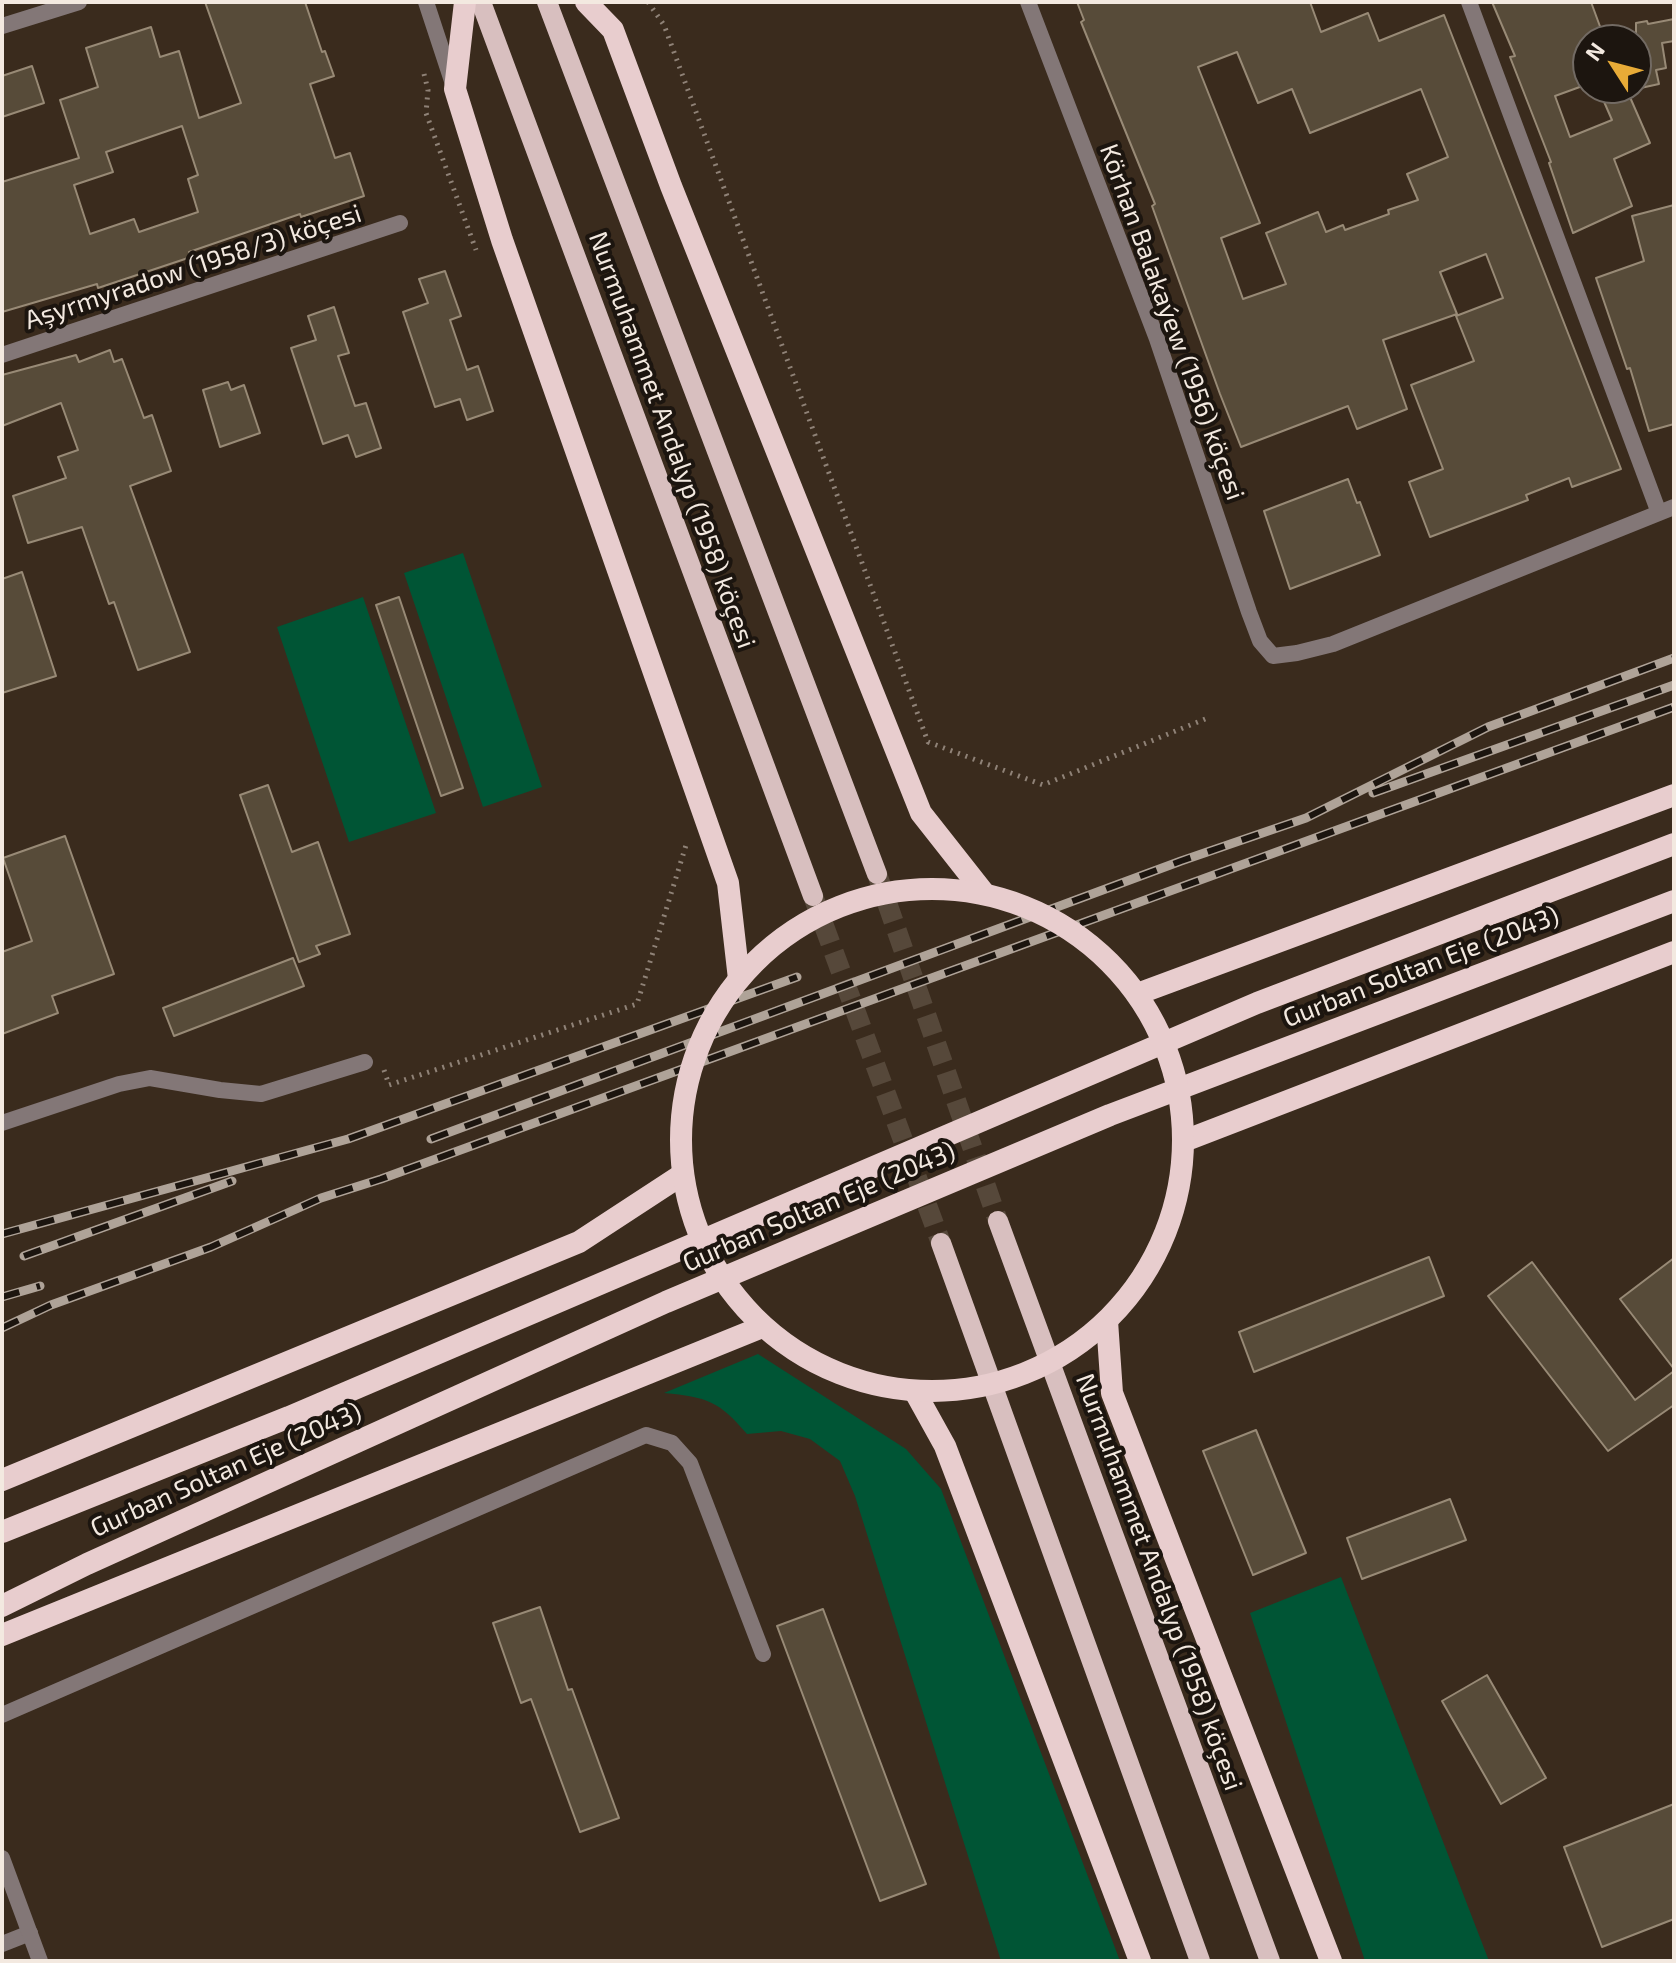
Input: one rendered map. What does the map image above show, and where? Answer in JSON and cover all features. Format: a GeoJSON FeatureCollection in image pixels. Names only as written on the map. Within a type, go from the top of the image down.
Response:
{"type":"FeatureCollection","features":[{"type":"Feature","properties":{"kind":"highway"},"geometry":{"type":"LineString","coordinates":[[465,2],[455,89],[502,240],[728,883],[739,979]]}},
{"type":"Feature","properties":{"kind":"highway"},"geometry":{"type":"LineString","coordinates":[[586,2],[613,30],[671,186],[921,813],[984,893]]}},
{"type":"Feature","properties":{"kind":"highway"},"geometry":{"type":"LineString","coordinates":[[1140,993],[1674,795]]}},
{"type":"Feature","properties":{"kind":"highway","name":"Gurban Soltan Eje (2043)"},"geometry":{"type":"LineString","coordinates":[[2,1532],[289,1417],[1257,1003],[1674,844]]}},
{"type":"Feature","properties":{"kind":"highway"},"geometry":{"type":"LineString","coordinates":[[930,888],[984,893],[1021,904],[1053,919],[1102,953],[1140,993],[1169,1055],[1180,1097],[1184,1141],[1175,1207],[1144,1272],[1107,1321],[1042,1367],[980,1388],[915,1392],[851,1379],[794,1352],[762,1327],[724,1283],[697,1231],[683,1174],[682,1112],[697,1051],[739,979],[778,941],[825,913],[876,895],[930,888]]}},
{"type":"Feature","properties":{"kind":"highway","name":"Gurban Soltan Eje (2043)"},"geometry":{"type":"LineString","coordinates":[[2,1606],[87,1564],[666,1302],[938,1187],[1110,1115],[1674,901]]}},
{"type":"Feature","properties":{"kind":"highway"},"geometry":{"type":"LineString","coordinates":[[1184,1141],[1674,952]]}},
{"type":"Feature","properties":{"kind":"highway"},"geometry":{"type":"LineString","coordinates":[[2,1480],[579,1242],[683,1174]]}},
{"type":"Feature","properties":{"kind":"highway"},"geometry":{"type":"LineString","coordinates":[[1107,1321],[1112,1393],[1331,1961]]}},
{"type":"Feature","properties":{"kind":"highway"},"geometry":{"type":"LineString","coordinates":[[2,1635],[762,1327]]}},
{"type":"Feature","properties":{"kind":"highway"},"geometry":{"type":"LineString","coordinates":[[915,1392],[945,1446],[1140,1961]]}},
{"type":"Feature","properties":{"kind":"main road","name":"Nurmuhammet Andalyp (1958) köçesi"},"geometry":{"type":"LineString","coordinates":[[481,2],[813,896]]}},
{"type":"Feature","properties":{"kind":"main road","name":"Nurmuhammet Andalyp (1958) köçesi"},"geometry":{"type":"LineString","coordinates":[[547,2],[877,874]]}},
{"type":"Feature","properties":{"kind":"main road","name":"Nurmuhammet Andalyp (1958) köçesi"},"geometry":{"type":"LineString","coordinates":[[998,1221],[1270,1961]]}},
{"type":"Feature","properties":{"kind":"main road"},"geometry":{"type":"LineString","coordinates":[[941,1243],[1200,1961]]}},
{"type":"Feature","properties":{"kind":"street"},"geometry":{"type":"LineString","coordinates":[[2,26],[79,2]]}},
{"type":"Feature","properties":{"kind":"street"},"geometry":{"type":"LineString","coordinates":[[426,2],[455,89]]}},
{"type":"Feature","properties":{"kind":"street"},"geometry":{"type":"LineString","coordinates":[[602,2],[613,30]]}},
{"type":"Feature","properties":{"kind":"street","name":"Körhan Balakaýew (1956) köçesi"},"geometry":{"type":"LineString","coordinates":[[1028,2],[1157,339],[1249,612],[1260,641],[1273,656],[1333,644],[1667,510]]}},
{"type":"Feature","properties":{"kind":"street"},"geometry":{"type":"LineString","coordinates":[[1469,2],[1667,510]]}},
{"type":"Feature","properties":{"kind":"street","name":"Aşyrmyradow (1958/3) köçesi"},"geometry":{"type":"LineString","coordinates":[[2,355],[400,223]]}},
{"type":"Feature","properties":{"kind":"street"},"geometry":{"type":"LineString","coordinates":[[2,1123],[119,1084],[150,1078],[261,1094],[372,1059]]}},
{"type":"Feature","properties":{"kind":"street"},"geometry":{"type":"LineString","coordinates":[[2,1715],[646,1435],[672,1443],[690,1463],[763,1654]]}},
{"type":"Feature","properties":{"kind":"street"},"geometry":{"type":"LineString","coordinates":[[2,1858],[40,1961]]}},
{"type":"Feature","properties":{"kind":"street"},"geometry":{"type":"LineString","coordinates":[[2,1944],[30,1933]]}},
{"type":"Feature","properties":{"kind":"path"},"geometry":{"type":"LineString","coordinates":[[648,2],[664,25],[928,742],[1043,785],[1210,717]]}},
{"type":"Feature","properties":{"kind":"path"},"geometry":{"type":"LineString","coordinates":[[419,61],[428,90],[426,113],[481,263]]}},
{"type":"Feature","properties":{"kind":"path"},"geometry":{"type":"LineString","coordinates":[[372,1059],[389,1085],[637,1004],[690,834]]}},
{"type":"Feature","properties":{"kind":"green space"},"geometry":{"type":"Polygon","coordinates":[[[463,553],[542,787],[483,807],[404,573],[463,553]]]}},
{"type":"Feature","properties":{"kind":"green space"},"geometry":{"type":"Polygon","coordinates":[[[363,597],[436,813],[349,842],[277,627],[363,597]]]}},
{"type":"Feature","properties":{"kind":"green space"},"geometry":{"type":"Polygon","coordinates":[[[758,1354],[906,1449],[941,1489],[1120,1961],[1001,1961],[855,1496],[840,1461],[810,1439],[781,1431],[747,1434],[728,1414],[711,1403],[691,1396],[664,1393],[758,1354]]]}},
{"type":"Feature","properties":{"kind":"green space"},"geometry":{"type":"Polygon","coordinates":[[[1341,1577],[1489,1961],[1365,1961],[1250,1613],[1341,1577]]]}},
{"type":"Feature","properties":{"kind":"building"},"geometry":{"type":"Polygon","coordinates":[[[205,2],[305,2],[322,52],[325,51],[334,76],[310,84],[335,158],[350,153],[364,196],[189,252],[191,257],[98,288],[97,284],[2,312],[2,182],[79,158],[60,100],[98,87],[86,48],[151,27],[160,57],[179,51],[199,118],[241,103],[205,2]],[[182,126],[106,152],[113,172],[74,185],[90,234],[134,219],[139,232],[198,212],[188,179],[198,175],[182,126]]]}},
{"type":"Feature","properties":{"kind":"building"},"geometry":{"type":"Polygon","coordinates":[[[1077,2],[1310,2],[1321,32],[1368,13],[1379,41],[1444,15],[1621,469],[1572,487],[1569,478],[1526,495],[1528,500],[1430,537],[1409,482],[1443,469],[1411,385],[1474,361],[1456,316],[1503,298],[1486,254],[1440,272],[1457,314],[1383,340],[1407,409],[1357,429],[1348,406],[1241,447],[1152,206],[1155,204],[1081,22],[1084,20],[1077,2]],[[1237,52],[1198,67],[1260,223],[1221,238],[1243,299],[1286,284],[1266,233],[1318,212],[1326,232],[1343,225],[1345,230],[1389,214],[1388,210],[1418,200],[1407,174],[1448,157],[1421,89],[1310,133],[1292,89],[1258,103],[1237,52]]]}},
{"type":"Feature","properties":{"kind":"building"},"geometry":{"type":"Polygon","coordinates":[[[1492,2],[1591,2],[1599,24],[1572,24],[1572,90],[1555,96],[1570,137],[1612,120],[1605,104],[1633,104],[1650,143],[1614,159],[1632,206],[1573,233],[1551,162],[1510,57],[1515,56],[1492,2]]]}},
{"type":"Feature","properties":{"kind":"building"},"geometry":{"type":"Polygon","coordinates":[[[1674,19],[1674,41],[1662,43],[1666,68],[1656,70],[1659,84],[1652,86],[1652,24],[1648,24],[1674,19]]]}},
{"type":"Feature","properties":{"kind":"building"},"geometry":{"type":"Polygon","coordinates":[[[32,66],[44,103],[2,117],[2,76],[32,66]]]}},
{"type":"Feature","properties":{"kind":"building"},"geometry":{"type":"Polygon","coordinates":[[[1674,205],[1674,424],[1649,431],[1630,368],[1627,369],[1596,278],[1644,261],[1632,216],[1674,205]]]}},
{"type":"Feature","properties":{"kind":"building"},"geometry":{"type":"Polygon","coordinates":[[[445,271],[461,316],[450,320],[467,370],[478,366],[493,411],[467,420],[460,399],[435,407],[403,312],[428,303],[419,279],[445,271]]]}},
{"type":"Feature","properties":{"kind":"building"},"geometry":{"type":"Polygon","coordinates":[[[334,307],[349,353],[338,356],[355,406],[366,403],[381,448],[356,457],[348,435],[323,444],[291,348],[316,340],[308,316],[334,307]]]}},
{"type":"Feature","properties":{"kind":"building"},"geometry":{"type":"Polygon","coordinates":[[[110,350],[114,362],[122,359],[144,418],[152,415],[171,471],[130,486],[190,652],[138,670],[114,602],[109,604],[82,527],[28,543],[13,496],[66,478],[58,457],[78,450],[61,403],[2,426],[2,375],[76,355],[79,362],[110,350]]]}},
{"type":"Feature","properties":{"kind":"building"},"geometry":{"type":"Polygon","coordinates":[[[228,382],[231,390],[244,385],[260,433],[220,447],[203,390],[228,382]]]}},
{"type":"Feature","properties":{"kind":"building"},"geometry":{"type":"Polygon","coordinates":[[[1348,479],[1380,555],[1290,589],[1264,511],[1348,479]]]}},
{"type":"Feature","properties":{"kind":"building"},"geometry":{"type":"Polygon","coordinates":[[[22,572],[56,676],[2,693],[2,579],[22,572]]]}},
{"type":"Feature","properties":{"kind":"building"},"geometry":{"type":"Polygon","coordinates":[[[399,597],[463,788],[441,796],[376,605],[399,597]]]}},
{"type":"Feature","properties":{"kind":"building"},"geometry":{"type":"Polygon","coordinates":[[[268,785],[292,852],[318,842],[350,934],[316,946],[320,954],[299,962],[240,795],[268,785]]]}},
{"type":"Feature","properties":{"kind":"building"},"geometry":{"type":"Polygon","coordinates":[[[65,836],[114,974],[52,996],[58,1013],[2,1034],[2,952],[32,941],[3,858],[65,836]]]}},
{"type":"Feature","properties":{"kind":"building"},"geometry":{"type":"Polygon","coordinates":[[[293,958],[304,986],[174,1036],[163,1008],[293,958]]]}},
{"type":"Feature","properties":{"kind":"building"},"geometry":{"type":"Polygon","coordinates":[[[1429,1257],[1444,1296],[1254,1372],[1239,1332],[1429,1257]]]}},
{"type":"Feature","properties":{"kind":"building"},"geometry":{"type":"Polygon","coordinates":[[[1674,1258],[1674,1369],[1620,1299],[1674,1258]]]}},
{"type":"Feature","properties":{"kind":"building"},"geometry":{"type":"Polygon","coordinates":[[[1532,1262],[1635,1400],[1674,1371],[1674,1405],[1608,1451],[1488,1296],[1532,1262]]]}},
{"type":"Feature","properties":{"kind":"building"},"geometry":{"type":"Polygon","coordinates":[[[1256,1430],[1306,1553],[1253,1575],[1203,1451],[1256,1430]]]}},
{"type":"Feature","properties":{"kind":"building"},"geometry":{"type":"Polygon","coordinates":[[[1450,1499],[1466,1540],[1362,1579],[1347,1538],[1450,1499]]]}},
{"type":"Feature","properties":{"kind":"building"},"geometry":{"type":"Polygon","coordinates":[[[540,1607],[568,1690],[572,1689],[619,1818],[580,1832],[531,1699],[521,1703],[493,1623],[540,1607]]]}},
{"type":"Feature","properties":{"kind":"building"},"geometry":{"type":"Polygon","coordinates":[[[823,1609],[926,1884],[880,1901],[777,1626],[823,1609]]]}},
{"type":"Feature","properties":{"kind":"building"},"geometry":{"type":"Polygon","coordinates":[[[1487,1675],[1546,1778],[1501,1804],[1442,1701],[1487,1675]]]}},
{"type":"Feature","properties":{"kind":"building"},"geometry":{"type":"Polygon","coordinates":[[[1674,1804],[1674,1919],[1602,1947],[1564,1847],[1674,1804]]]}},
{"type":"Feature","properties":{"kind":"tunnel"},"geometry":{"type":"LineString","coordinates":[[877,874],[998,1221]]}},
{"type":"Feature","properties":{"kind":"tunnel"},"geometry":{"type":"LineString","coordinates":[[813,896],[941,1243]]}},
{"type":"Feature","properties":{"kind":"railway"},"geometry":{"type":"LineString","coordinates":[[431,1139],[1181,861],[1306,818],[1488,727],[1674,658]]}},
{"type":"Feature","properties":{"kind":"railway"},"geometry":{"type":"LineString","coordinates":[[1373,793],[1674,685]]}},
{"type":"Feature","properties":{"kind":"railway"},"geometry":{"type":"LineString","coordinates":[[2,1328],[51,1305],[211,1247],[321,1198],[381,1179],[1674,707]]}},
{"type":"Feature","properties":{"kind":"railway"},"geometry":{"type":"LineString","coordinates":[[2,1234],[348,1139],[797,977]]}},
{"type":"Feature","properties":{"kind":"railway"},"geometry":{"type":"LineString","coordinates":[[24,1256],[232,1181]]}},
{"type":"Feature","properties":{"kind":"railway"},"geometry":{"type":"LineString","coordinates":[[2,1297],[40,1286]]}}]}
